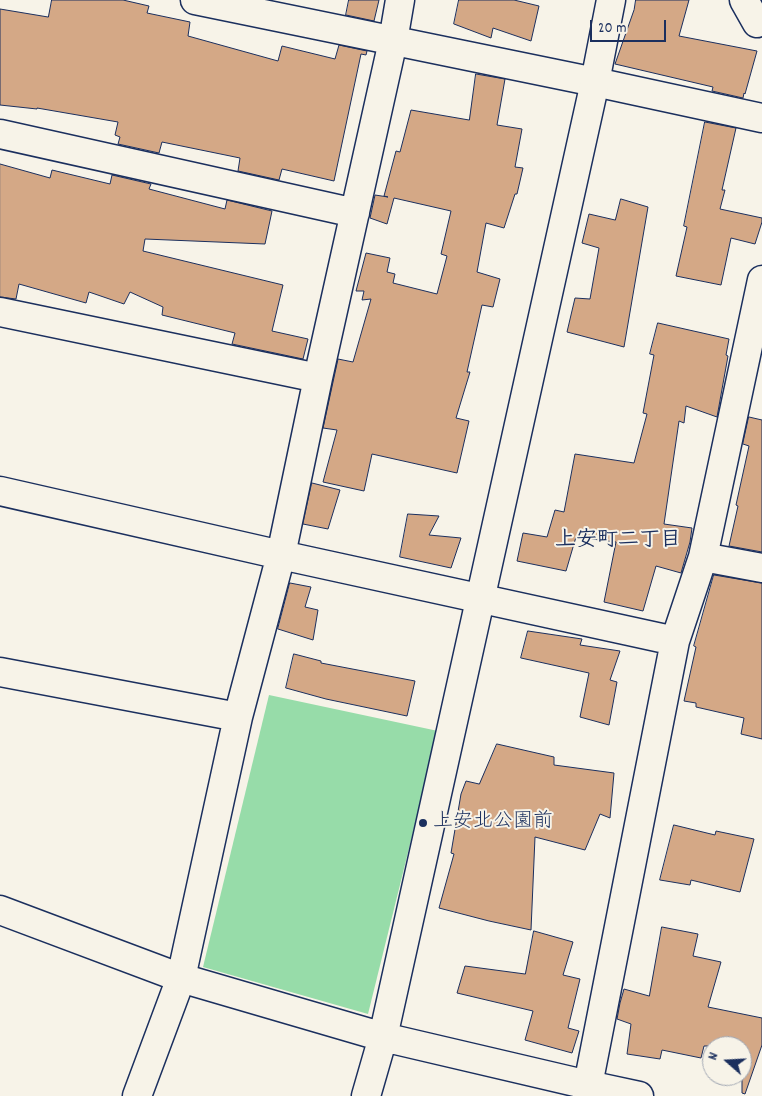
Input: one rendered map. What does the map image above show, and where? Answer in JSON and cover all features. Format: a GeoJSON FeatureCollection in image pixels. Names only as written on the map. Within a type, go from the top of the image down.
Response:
{"type":"FeatureCollection","features":[{"type":"Feature","properties":{"kind":"street"},"geometry":{"type":"LineString","coordinates":[[195,0],[762,118]]}},
{"type":"Feature","properties":{"kind":"street"},"geometry":{"type":"LineString","coordinates":[[136,1096],[181,978],[238,717],[281,554],[393,41],[400,0]]}},
{"type":"Feature","properties":{"kind":"street"},"geometry":{"type":"LineString","coordinates":[[366,1096],[383,1037],[595,82],[611,0]]}},
{"type":"Feature","properties":{"kind":"street"},"geometry":{"type":"LineString","coordinates":[[744,0],[757,23]]}},
{"type":"Feature","properties":{"kind":"street"},"geometry":{"type":"LineString","coordinates":[[0,134],[355,213]]}},
{"type":"Feature","properties":{"kind":"street"},"geometry":{"type":"LineString","coordinates":[[588,1085],[675,641],[703,557],[762,280]]}},
{"type":"Feature","properties":{"kind":"street"},"geometry":{"type":"LineString","coordinates":[[0,312],[318,378]]}},
{"type":"Feature","properties":{"kind":"street"},"geometry":{"type":"LineString","coordinates":[[0,491],[675,641]]}},
{"type":"Feature","properties":{"kind":"street"},"geometry":{"type":"LineString","coordinates":[[703,557],[762,568]]}},
{"type":"Feature","properties":{"kind":"street"},"geometry":{"type":"LineString","coordinates":[[0,672],[238,717]]}},
{"type":"Feature","properties":{"kind":"street"},"geometry":{"type":"LineString","coordinates":[[0,910],[181,978],[383,1037],[639,1096]]}},
{"type":"Feature","properties":{"kind":"green space"},"geometry":{"type":"Polygon","coordinates":[[[269,695],[438,731],[368,1014],[203,967],[269,695]]]}},
{"type":"Feature","properties":{"kind":"building"},"geometry":{"type":"Polygon","coordinates":[[[52,0],[123,0],[149,6],[147,13],[190,22],[188,36],[278,61],[282,46],[335,59],[339,45],[367,51],[366,55],[361,54],[334,181],[282,169],[279,180],[238,171],[240,158],[162,142],[159,153],[118,144],[120,137],[115,135],[118,122],[37,108],[0,105],[0,9],[48,17],[52,0]]]}},
{"type":"Feature","properties":{"kind":"building"},"geometry":{"type":"Polygon","coordinates":[[[349,0],[379,0],[374,21],[346,15],[349,0]]]}},
{"type":"Feature","properties":{"kind":"building"},"geometry":{"type":"Polygon","coordinates":[[[459,0],[514,0],[539,6],[531,41],[493,28],[491,38],[454,24],[459,0]]]}},
{"type":"Feature","properties":{"kind":"building"},"geometry":{"type":"Polygon","coordinates":[[[636,0],[689,0],[679,36],[757,51],[743,98],[712,91],[713,87],[615,64],[636,0]]]}},
{"type":"Feature","properties":{"kind":"building"},"geometry":{"type":"Polygon","coordinates":[[[476,74],[505,79],[497,125],[522,129],[515,167],[523,168],[517,194],[515,194],[504,228],[486,223],[477,272],[500,279],[493,307],[482,305],[467,372],[470,372],[456,418],[469,421],[457,473],[372,454],[364,491],[323,482],[337,430],[323,428],[338,359],[353,362],[371,299],[362,300],[364,291],[356,291],[366,253],[390,258],[387,272],[395,274],[393,283],[437,294],[447,256],[441,254],[451,211],[394,198],[387,224],[370,218],[375,195],[388,197],[384,196],[396,151],[400,152],[411,110],[469,120],[476,74]]]}},
{"type":"Feature","properties":{"kind":"building"},"geometry":{"type":"Polygon","coordinates":[[[705,122],[736,128],[722,190],[725,190],[720,209],[762,218],[755,244],[731,238],[721,285],[676,276],[687,227],[684,226],[705,122]]]}},
{"type":"Feature","properties":{"kind":"building"},"geometry":{"type":"Polygon","coordinates":[[[0,164],[50,178],[52,170],[110,184],[112,175],[151,184],[149,189],[225,209],[227,200],[272,211],[265,244],[145,239],[143,251],[283,285],[272,331],[308,339],[303,359],[232,344],[235,333],[162,315],[163,307],[130,292],[124,304],[89,292],[86,303],[19,284],[16,299],[0,297],[0,164]]]}},
{"type":"Feature","properties":{"kind":"building"},"geometry":{"type":"Polygon","coordinates":[[[621,199],[648,207],[624,347],[567,332],[575,298],[590,299],[599,248],[582,243],[589,214],[615,220],[621,199]]]}},
{"type":"Feature","properties":{"kind":"building"},"geometry":{"type":"Polygon","coordinates":[[[658,323],[729,339],[726,355],[728,356],[717,417],[686,406],[684,423],[679,421],[664,524],[692,528],[681,573],[656,566],[643,611],[604,602],[616,542],[576,537],[566,571],[517,561],[523,533],[547,537],[555,510],[564,512],[575,454],[634,463],[647,414],[643,413],[654,355],[650,354],[658,323]]]}},
{"type":"Feature","properties":{"kind":"building"},"geometry":{"type":"Polygon","coordinates":[[[749,417],[762,420],[762,552],[729,546],[749,446],[743,444],[749,417]]]}},
{"type":"Feature","properties":{"kind":"building"},"geometry":{"type":"Polygon","coordinates":[[[312,483],[340,490],[328,529],[303,524],[312,483]]]}},
{"type":"Feature","properties":{"kind":"building"},"geometry":{"type":"Polygon","coordinates":[[[408,514],[439,516],[429,535],[461,538],[451,568],[400,557],[408,514]]]}},
{"type":"Feature","properties":{"kind":"building"},"geometry":{"type":"Polygon","coordinates":[[[714,575],[762,583],[762,739],[741,734],[744,718],[696,707],[696,703],[684,701],[696,647],[694,646],[714,575]]]}},
{"type":"Feature","properties":{"kind":"building"},"geometry":{"type":"Polygon","coordinates":[[[290,583],[311,587],[305,607],[318,610],[313,640],[278,629],[290,583]]]}},
{"type":"Feature","properties":{"kind":"building"},"geometry":{"type":"Polygon","coordinates":[[[528,631],[582,639],[580,645],[620,651],[610,680],[617,682],[609,725],[580,717],[589,673],[521,658],[528,631]]]}},
{"type":"Feature","properties":{"kind":"building"},"geometry":{"type":"Polygon","coordinates":[[[294,654],[321,661],[321,663],[415,681],[407,716],[326,699],[286,688],[294,654]]]}},
{"type":"Feature","properties":{"kind":"building"},"geometry":{"type":"Polygon","coordinates":[[[497,744],[554,757],[554,765],[614,773],[610,818],[600,814],[585,850],[535,837],[531,930],[439,908],[454,854],[451,853],[461,794],[466,781],[479,784],[497,744]]]}},
{"type":"Feature","properties":{"kind":"building"},"geometry":{"type":"Polygon","coordinates":[[[674,825],[715,835],[716,831],[754,839],[740,892],[691,880],[690,885],[660,880],[674,825]]]}},
{"type":"Feature","properties":{"kind":"building"},"geometry":{"type":"Polygon","coordinates":[[[662,927],[698,934],[693,956],[721,962],[708,1007],[762,1018],[762,1045],[752,1074],[752,1036],[702,1036],[701,1058],[662,1050],[660,1059],[627,1054],[631,1024],[617,1019],[624,989],[649,996],[662,927]]]}},
{"type":"Feature","properties":{"kind":"building"},"geometry":{"type":"Polygon","coordinates":[[[534,931],[573,942],[563,975],[580,979],[568,1028],[579,1031],[572,1053],[525,1040],[533,1011],[457,993],[465,966],[525,974],[534,931]]]}},
{"type":"Feature","properties":{"kind":"building"},"geometry":{"type":"Polygon","coordinates":[[[742,1086],[748,1086],[745,1094],[742,1093],[742,1086]]]}},
{"type":"Feature","properties":{"kind":"place","name":"上安北公園前"},"geometry":{"type":"Point","coordinates":[423,823]}},
{"type":"Feature","properties":{"kind":"district","name":"上安町二丁目"},"geometry":{"type":"Point","coordinates":[618,542]}}]}
